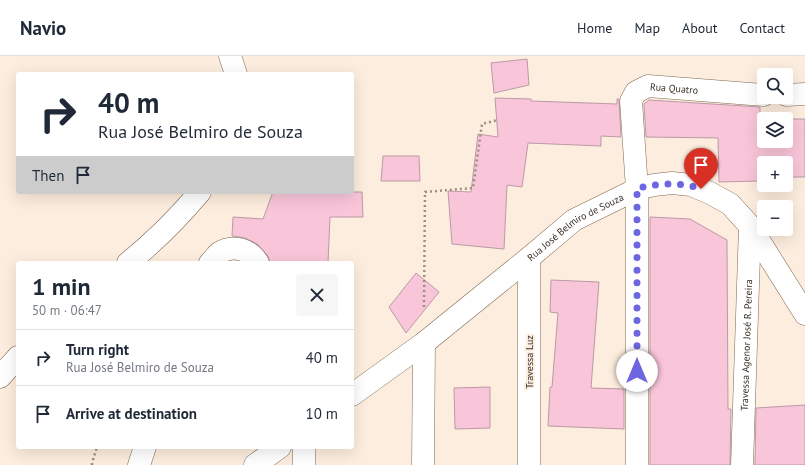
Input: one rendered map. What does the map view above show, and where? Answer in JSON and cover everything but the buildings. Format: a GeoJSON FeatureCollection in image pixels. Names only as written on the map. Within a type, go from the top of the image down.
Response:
{"type":"FeatureCollection","features":[{"type":"Feature","properties":{"kind":"street"},"geometry":{"type":"LineString","coordinates":[[230,56],[235,72]]}},
{"type":"Feature","properties":{"kind":"street","name":"Rua Quatro"},"geometry":{"type":"LineString","coordinates":[[637,465],[637,188],[632,101],[636,92],[648,86],[757,94]]}},
{"type":"Feature","properties":{"kind":"street"},"geometry":{"type":"LineString","coordinates":[[793,95],[805,94]]}},
{"type":"Feature","properties":{"kind":"street","name":"Rua José Belmiro de Souza"},"geometry":{"type":"LineString","coordinates":[[354,394],[424,343],[574,220],[637,188],[672,183],[691,185],[710,192],[730,204],[750,226],[805,314]]}},
{"type":"Feature","properties":{"kind":"street"},"geometry":{"type":"LineString","coordinates":[[130,261],[178,217],[198,194]]}},
{"type":"Feature","properties":{"kind":"street","name":"Travessa Agenor José R. Pereira"},"geometry":{"type":"LineString","coordinates":[[742,465],[750,226]]}},
{"type":"Feature","properties":{"kind":"street"},"geometry":{"type":"LineString","coordinates":[[212,261],[219,254],[229,249],[240,248],[250,253],[256,261]]}},
{"type":"Feature","properties":{"kind":"street","name":"Travessa Luz"},"geometry":{"type":"LineString","coordinates":[[529,258],[529,465]]}},
{"type":"Feature","properties":{"kind":"street"},"geometry":{"type":"LineString","coordinates":[[423,465],[424,343]]}},
{"type":"Feature","properties":{"kind":"street"},"geometry":{"type":"LineString","coordinates":[[0,357],[16,351]]}},
{"type":"Feature","properties":{"kind":"street"},"geometry":{"type":"LineString","coordinates":[[0,377],[16,359]]}},
{"type":"Feature","properties":{"kind":"street"},"geometry":{"type":"LineString","coordinates":[[139,465],[144,449]]}},
{"type":"Feature","properties":{"kind":"street"},"geometry":{"type":"LineString","coordinates":[[256,465],[277,449]]}},
{"type":"Feature","properties":{"kind":"street"},"geometry":{"type":"LineString","coordinates":[[304,449],[304,465]]}},
{"type":"Feature","properties":{"kind":"path"},"geometry":{"type":"LineString","coordinates":[[424,343],[425,192],[473,188],[482,124],[498,120]]}},
{"type":"Feature","properties":{"kind":"path"},"geometry":{"type":"LineString","coordinates":[[91,464],[97,449]]}},
{"type":"Feature","properties":{"kind":"route"},"geometry":{"type":"LineString","coordinates":[[637,371],[637,188],[672,183],[691,185],[701,189]]}}]}
